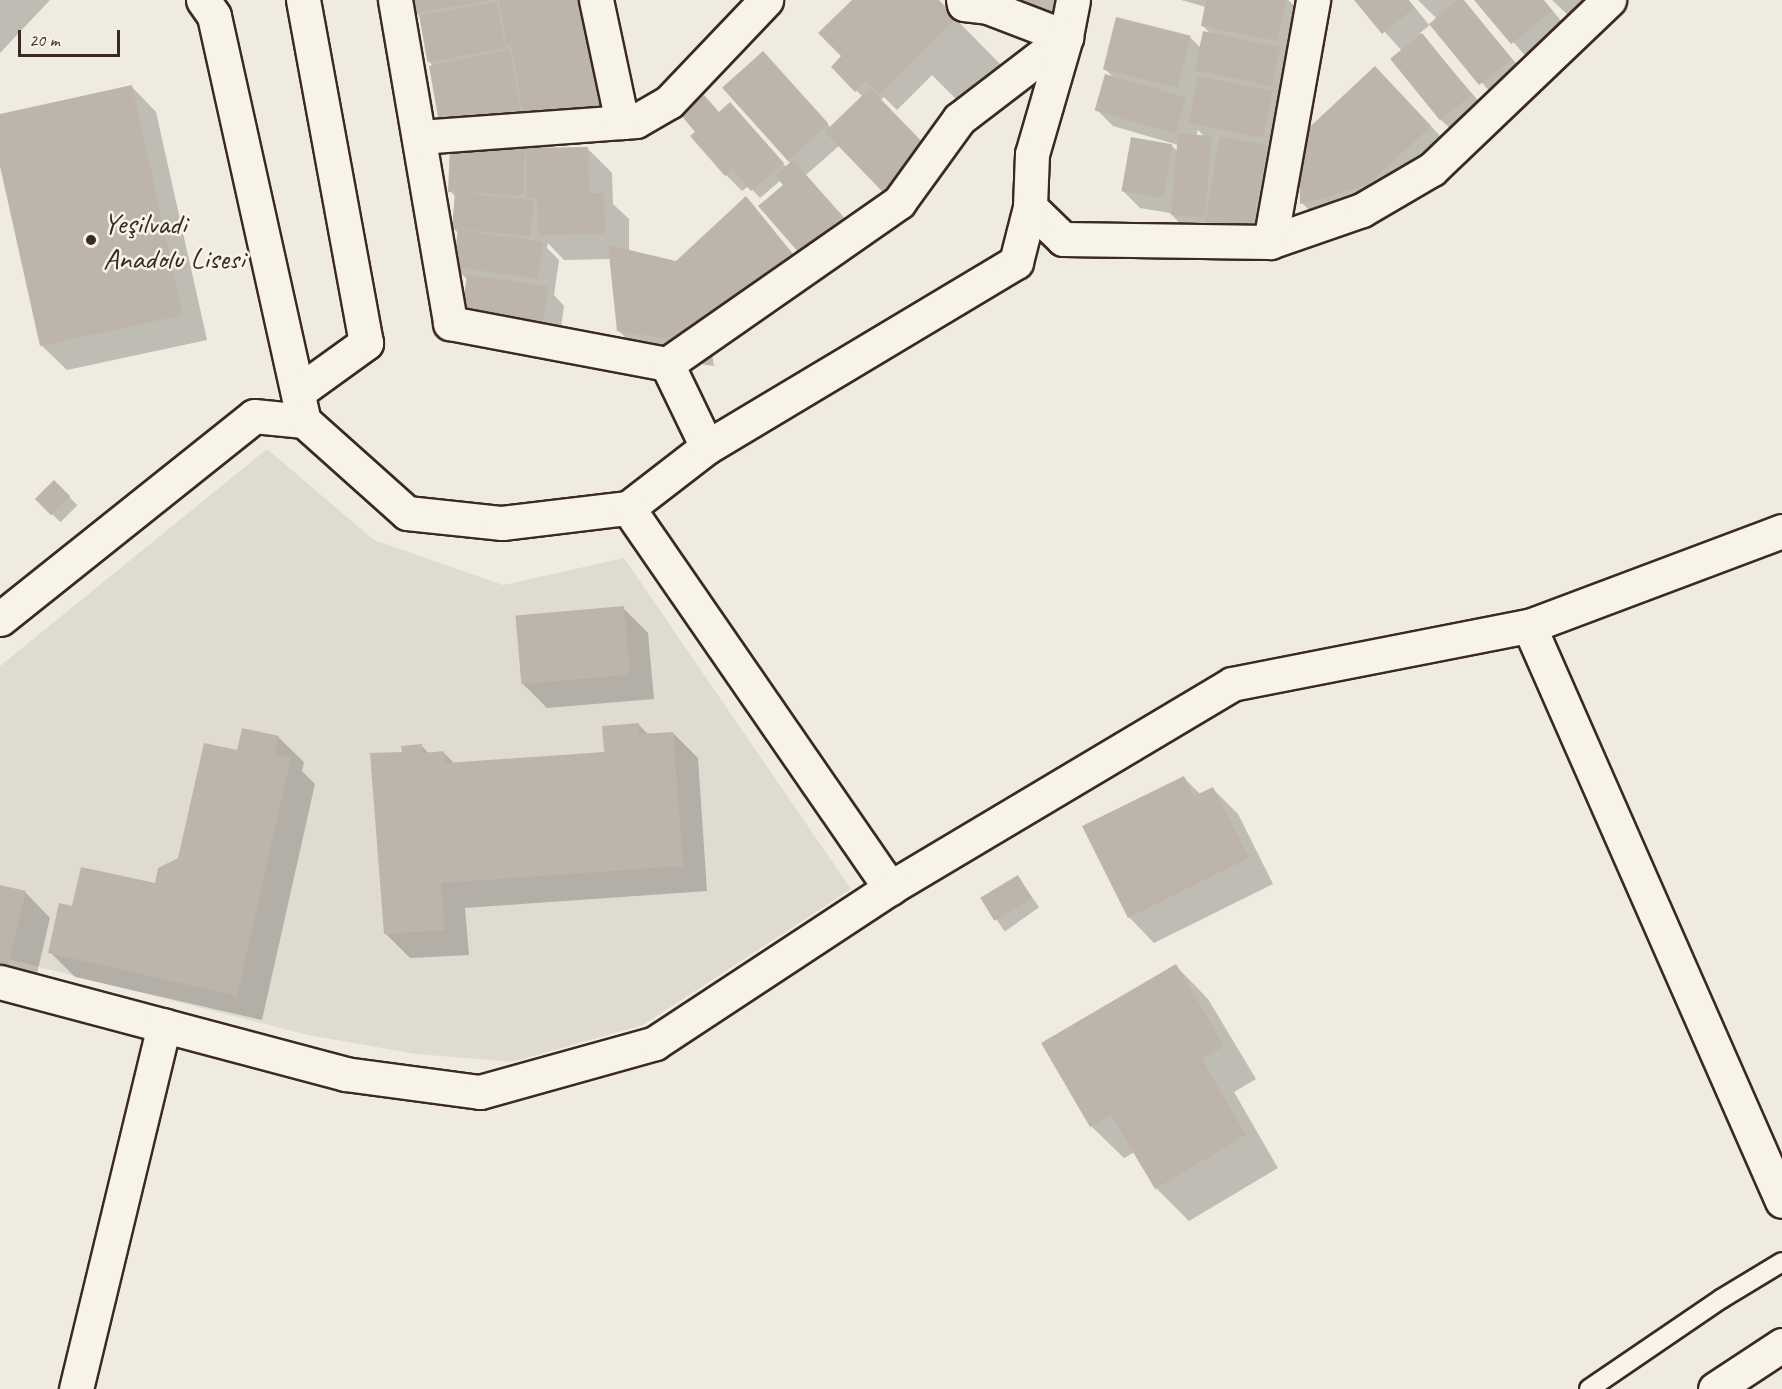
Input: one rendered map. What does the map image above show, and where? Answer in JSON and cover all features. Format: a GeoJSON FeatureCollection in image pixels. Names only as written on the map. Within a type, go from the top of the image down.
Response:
{"type":"FeatureCollection","features":[{"type":"Feature","properties":{"kind":"street"},"geometry":{"type":"LineString","coordinates":[[203,0],[214,16],[301,407],[407,513],[502,523],[628,508],[707,447],[1016,262],[1030,207],[1032,154],[1066,37],[1073,0]]}},
{"type":"Feature","properties":{"kind":"street"},"geometry":{"type":"LineString","coordinates":[[0,619],[254,416],[301,407],[366,343],[303,0]]}},
{"type":"Feature","properties":{"kind":"street"},"geometry":{"type":"LineString","coordinates":[[395,0],[450,323],[667,364],[899,202],[959,119],[1066,37]]}},
{"type":"Feature","properties":{"kind":"street"},"geometry":{"type":"LineString","coordinates":[[596,0],[622,122]]}},
{"type":"Feature","properties":{"kind":"street"},"geometry":{"type":"LineString","coordinates":[[419,137],[636,121],[669,102],[766,0]]}},
{"type":"Feature","properties":{"kind":"street"},"geometry":{"type":"LineString","coordinates":[[963,0],[964,4],[988,7],[1066,37]]}},
{"type":"Feature","properties":{"kind":"street"},"geometry":{"type":"LineString","coordinates":[[1270,242],[1313,0]]}},
{"type":"Feature","properties":{"kind":"street"},"geometry":{"type":"LineString","coordinates":[[1030,207],[1063,239],[1270,242],[1362,210],[1432,170],[1609,0]]}},
{"type":"Feature","properties":{"kind":"street"},"geometry":{"type":"LineString","coordinates":[[667,364],[707,447]]}},
{"type":"Feature","properties":{"kind":"street"},"geometry":{"type":"LineString","coordinates":[[628,508],[890,888]]}},
{"type":"Feature","properties":{"kind":"street"},"geometry":{"type":"LineString","coordinates":[[0,982],[345,1074],[480,1092],[655,1043],[890,888],[1232,684],[1529,626],[1782,531]]}},
{"type":"Feature","properties":{"kind":"street"},"geometry":{"type":"LineString","coordinates":[[1529,626],[1782,1201]]}},
{"type":"Feature","properties":{"kind":"street"},"geometry":{"type":"LineString","coordinates":[[76,1389],[164,1026]]}},
{"type":"Feature","properties":{"kind":"street"},"geometry":{"type":"LineString","coordinates":[[1715,1389],[1782,1345]]}},
{"type":"Feature","properties":{"kind":"lane"},"geometry":{"type":"LineString","coordinates":[[1589,1389],[1721,1299],[1782,1262]]}},
{"type":"Feature","properties":{"kind":"shaded area"},"geometry":{"type":"Polygon","coordinates":[[[267,449],[374,540],[503,585],[624,558],[851,889],[643,1025],[512,1062],[416,1054],[308,1035],[0,957],[0,666],[267,449]]]}},
{"type":"Feature","properties":{"kind":"building"},"geometry":{"type":"Polygon","coordinates":[[[413,0],[487,0],[487,1],[415,13],[413,0]]]}},
{"type":"Feature","properties":{"kind":"building"},"geometry":{"type":"Polygon","coordinates":[[[499,0],[584,0],[602,109],[524,121],[511,44],[506,44],[499,0]]]}},
{"type":"Feature","properties":{"kind":"building"},"geometry":{"type":"Polygon","coordinates":[[[852,0],[939,0],[956,18],[879,94],[866,81],[855,92],[831,67],[841,56],[818,33],[852,0]]]}},
{"type":"Feature","properties":{"kind":"building"},"geometry":{"type":"Polygon","coordinates":[[[1004,0],[1041,0],[1038,10],[1004,0]]]}},
{"type":"Feature","properties":{"kind":"building"},"geometry":{"type":"Polygon","coordinates":[[[1206,0],[1286,0],[1277,41],[1201,26],[1206,0]]]}},
{"type":"Feature","properties":{"kind":"building"},"geometry":{"type":"Polygon","coordinates":[[[1354,0],[1408,0],[1414,8],[1382,34],[1354,0]]]}},
{"type":"Feature","properties":{"kind":"building"},"geometry":{"type":"Polygon","coordinates":[[[1457,0],[1464,0],[1512,59],[1479,85],[1429,24],[1457,0]]]}},
{"type":"Feature","properties":{"kind":"building"},"geometry":{"type":"Polygon","coordinates":[[[1474,0],[1543,0],[1552,11],[1511,44],[1474,0]]]}},
{"type":"Feature","properties":{"kind":"building"},"geometry":{"type":"Polygon","coordinates":[[[497,2],[505,48],[427,62],[419,16],[497,2]]]}},
{"type":"Feature","properties":{"kind":"building"},"geometry":{"type":"Polygon","coordinates":[[[1116,17],[1191,36],[1178,88],[1103,69],[1116,17]]]}},
{"type":"Feature","properties":{"kind":"building"},"geometry":{"type":"Polygon","coordinates":[[[1203,31],[1280,47],[1272,87],[1195,70],[1203,31]]]}},
{"type":"Feature","properties":{"kind":"building"},"geometry":{"type":"Polygon","coordinates":[[[1422,33],[1472,94],[1440,120],[1390,59],[1422,33]]]}},
{"type":"Feature","properties":{"kind":"building"},"geometry":{"type":"Polygon","coordinates":[[[510,49],[523,125],[438,117],[429,66],[510,49]]]}},
{"type":"Feature","properties":{"kind":"building"},"geometry":{"type":"Polygon","coordinates":[[[763,51],[829,124],[788,161],[722,88],[763,51]]]}},
{"type":"Feature","properties":{"kind":"building"},"geometry":{"type":"Polygon","coordinates":[[[1375,66],[1431,126],[1368,185],[1300,204],[1299,137],[1375,66]]]}},
{"type":"Feature","properties":{"kind":"building"},"geometry":{"type":"Polygon","coordinates":[[[1105,74],[1186,97],[1175,134],[1095,111],[1105,74]]]}},
{"type":"Feature","properties":{"kind":"building"},"geometry":{"type":"Polygon","coordinates":[[[1198,76],[1273,91],[1263,138],[1189,123],[1198,76]]]}},
{"type":"Feature","properties":{"kind":"building","name":"Yeşilvadi Anadolu Lisesi"},"geometry":{"type":"Polygon","coordinates":[[[132,85],[183,315],[40,346],[0,166],[0,114],[132,85]]]}},
{"type":"Feature","properties":{"kind":"building"},"geometry":{"type":"Polygon","coordinates":[[[870,88],[930,150],[884,194],[825,132],[870,88]]]}},
{"type":"Feature","properties":{"kind":"building"},"geometry":{"type":"Polygon","coordinates":[[[704,95],[719,112],[730,102],[784,163],[751,191],[732,169],[725,176],[690,136],[695,132],[681,115],[704,95]]]}},
{"type":"Feature","properties":{"kind":"building"},"geometry":{"type":"Polygon","coordinates":[[[1178,133],[1212,136],[1205,218],[1171,215],[1178,133]]]}},
{"type":"Feature","properties":{"kind":"building"},"geometry":{"type":"Polygon","coordinates":[[[1131,137],[1172,144],[1163,198],[1121,191],[1131,137]]]}},
{"type":"Feature","properties":{"kind":"building"},"geometry":{"type":"Polygon","coordinates":[[[1220,137],[1267,145],[1252,230],[1205,222],[1220,137]]]}},
{"type":"Feature","properties":{"kind":"building"},"geometry":{"type":"Polygon","coordinates":[[[450,145],[525,148],[524,195],[457,193],[534,200],[530,236],[452,229],[455,192],[448,192],[450,145]]]}},
{"type":"Feature","properties":{"kind":"building"},"geometry":{"type":"Polygon","coordinates":[[[588,147],[589,193],[604,193],[605,234],[538,235],[537,198],[527,198],[526,148],[588,147]]]}},
{"type":"Feature","properties":{"kind":"building"},"geometry":{"type":"Polygon","coordinates":[[[793,160],[842,216],[799,253],[758,206],[783,185],[775,175],[793,160]]]}},
{"type":"Feature","properties":{"kind":"building"},"geometry":{"type":"Polygon","coordinates":[[[746,196],[796,258],[690,342],[617,331],[608,245],[676,261],[746,196]]]}},
{"type":"Feature","properties":{"kind":"building"},"geometry":{"type":"Polygon","coordinates":[[[458,230],[543,242],[538,279],[453,267],[458,230]]]}},
{"type":"Feature","properties":{"kind":"building"},"geometry":{"type":"Polygon","coordinates":[[[467,275],[548,286],[543,326],[461,315],[467,275]]]}},
{"type":"Feature","properties":{"kind":"building"},"geometry":{"type":"Polygon","coordinates":[[[54,480],[70,496],[51,515],[35,499],[54,480]]]}},
{"type":"Feature","properties":{"kind":"building"},"geometry":{"type":"Polygon","coordinates":[[[624,606],[630,675],[521,684],[515,615],[624,606]]]}},
{"type":"Feature","properties":{"kind":"building"},"geometry":{"type":"Polygon","coordinates":[[[639,723],[639,734],[673,732],[683,866],[441,883],[445,930],[384,934],[370,753],[402,752],[401,746],[422,744],[423,753],[444,751],[445,763],[604,752],[602,726],[639,723]]]}},
{"type":"Feature","properties":{"kind":"building"},"geometry":{"type":"Polygon","coordinates":[[[242,728],[279,736],[275,754],[291,758],[237,996],[48,953],[59,903],[72,906],[81,867],[155,883],[158,868],[178,858],[204,743],[237,750],[242,728]]]}},
{"type":"Feature","properties":{"kind":"building"},"geometry":{"type":"Polygon","coordinates":[[[1184,776],[1194,796],[1213,787],[1249,858],[1128,918],[1082,826],[1184,776]]]}},
{"type":"Feature","properties":{"kind":"building"},"geometry":{"type":"Polygon","coordinates":[[[1018,875],[1032,898],[994,921],[980,898],[1018,875]]]}},
{"type":"Feature","properties":{"kind":"building"},"geometry":{"type":"Polygon","coordinates":[[[0,885],[26,891],[6,975],[0,973],[0,885]]]}},
{"type":"Feature","properties":{"kind":"building"},"geometry":{"type":"Polygon","coordinates":[[[1176,964],[1224,1046],[1202,1059],[1246,1135],[1155,1189],[1111,1115],[1090,1127],[1041,1043],[1176,964]]]}},
{"type":"Feature","properties":{"kind":"place","name":"Yeşilvadi Anadolu Lisesi"},"geometry":{"type":"Point","coordinates":[91,240]}}]}
